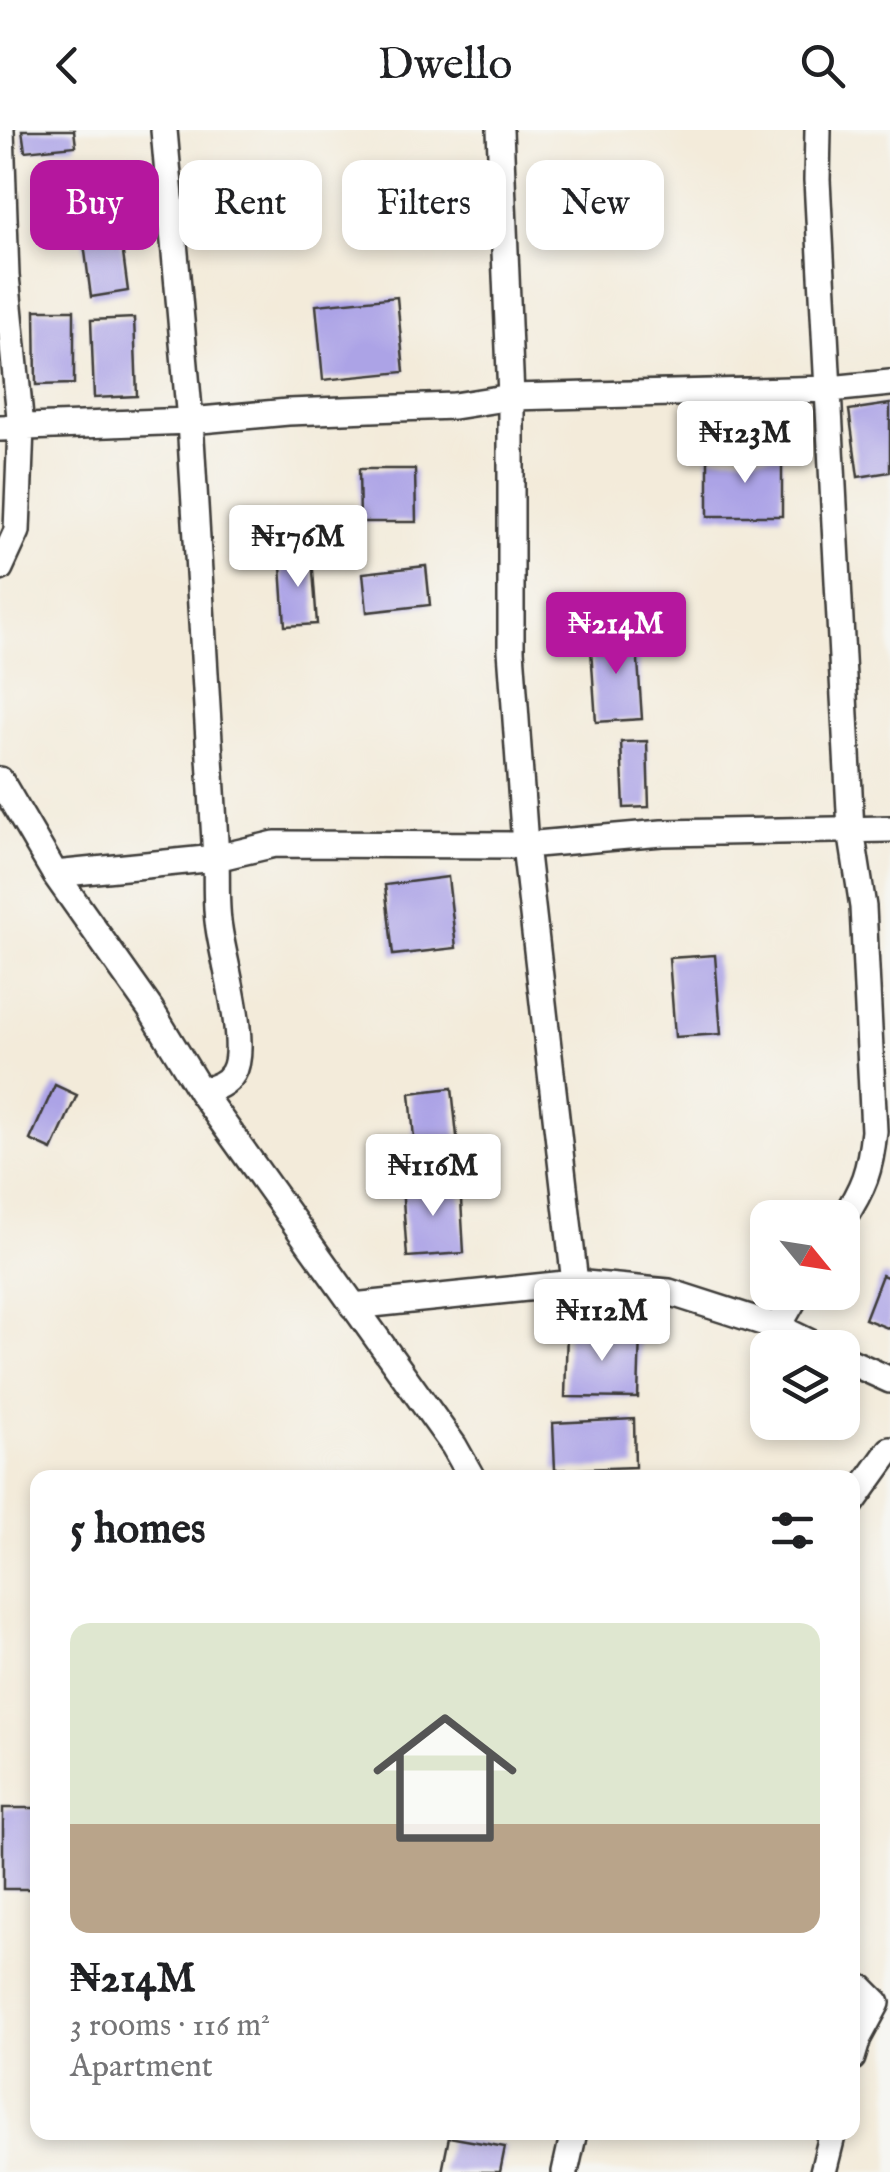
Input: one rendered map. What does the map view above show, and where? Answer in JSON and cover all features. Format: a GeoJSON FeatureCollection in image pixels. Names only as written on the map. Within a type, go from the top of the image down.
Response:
{"type":"FeatureCollection","features":[{"type":"Feature","properties":{"kind":"street"},"geometry":{"type":"LineString","coordinates":[[0,568],[17,530],[10,427],[2,130]]}},
{"type":"Feature","properties":{"kind":"street"},"geometry":{"type":"LineString","coordinates":[[164,130],[190,421],[218,924],[236,1013],[238,1054],[234,1072],[221,1085],[201,1092]]}},
{"type":"Feature","properties":{"kind":"street"},"geometry":{"type":"LineString","coordinates":[[500,130],[511,396],[512,650],[525,845],[575,1283]]}},
{"type":"Feature","properties":{"kind":"street"},"geometry":{"type":"LineString","coordinates":[[818,130],[817,180],[851,830],[863,907],[874,1131],[870,1167],[856,1200]]}},
{"type":"Feature","properties":{"kind":"street"},"geometry":{"type":"LineString","coordinates":[[10,427],[454,406],[511,396],[830,388],[890,382]]}},
{"type":"Feature","properties":{"kind":"street"},"geometry":{"type":"LineString","coordinates":[[0,780],[55,874],[151,1010],[201,1092],[468,1470]]}},
{"type":"Feature","properties":{"kind":"street"},"geometry":{"type":"LineString","coordinates":[[55,874],[216,858],[275,844],[525,845],[662,833],[890,829]]}},
{"type":"Feature","properties":{"kind":"street"},"geometry":{"type":"LineString","coordinates":[[353,1306],[575,1283],[669,1292],[782,1330]]}},
{"type":"Feature","properties":{"kind":"street"},"geometry":{"type":"LineString","coordinates":[[778,1328],[788,1310]]}},
{"type":"Feature","properties":{"kind":"street"},"geometry":{"type":"LineString","coordinates":[[860,1366],[890,1380]]}},
{"type":"Feature","properties":{"kind":"street"},"geometry":{"type":"LineString","coordinates":[[860,1492],[890,1450]]}},
{"type":"Feature","properties":{"kind":"street"},"geometry":{"type":"LineString","coordinates":[[860,1988],[884,2010],[860,2036]]}},
{"type":"Feature","properties":{"kind":"street"},"geometry":{"type":"LineString","coordinates":[[565,2172],[572,2140]]}},
{"type":"Feature","properties":{"kind":"street"},"geometry":{"type":"LineString","coordinates":[[824,2172],[831,2140]]}},
{"type":"Feature","properties":{"kind":"building"},"geometry":{"type":"Polygon","coordinates":[[[22,130],[74,130],[76,146],[25,151],[22,130]]]}},
{"type":"Feature","properties":{"kind":"building"},"geometry":{"type":"Polygon","coordinates":[[[85,250],[123,250],[128,291],[91,297],[85,250]]]}},
{"type":"Feature","properties":{"kind":"building"},"geometry":{"type":"Polygon","coordinates":[[[397,297],[404,372],[323,380],[316,305],[397,297]]]}},
{"type":"Feature","properties":{"kind":"building"},"geometry":{"type":"Polygon","coordinates":[[[35,310],[74,310],[74,384],[36,385],[35,310]]]}},
{"type":"Feature","properties":{"kind":"building"},"geometry":{"type":"Polygon","coordinates":[[[134,318],[137,396],[94,398],[91,320],[134,318]]]}},
{"type":"Feature","properties":{"kind":"building"},"geometry":{"type":"Polygon","coordinates":[[[890,404],[890,472],[858,477],[849,410],[890,404]]]}},
{"type":"Feature","properties":{"kind":"building"},"geometry":{"type":"Polygon","coordinates":[[[782,456],[782,516],[708,516],[708,457],[782,456]]]}},
{"type":"Feature","properties":{"kind":"building"},"geometry":{"type":"Polygon","coordinates":[[[359,469],[415,469],[416,522],[360,522],[359,469]]]}},
{"type":"Feature","properties":{"kind":"building"},"geometry":{"type":"Polygon","coordinates":[[[280,551],[312,557],[317,624],[285,626],[280,551]]]}},
{"type":"Feature","properties":{"kind":"building"},"geometry":{"type":"Polygon","coordinates":[[[426,566],[430,605],[367,612],[363,573],[426,566]]]}},
{"type":"Feature","properties":{"kind":"building"},"geometry":{"type":"Polygon","coordinates":[[[636,631],[642,719],[596,722],[590,635],[636,631]]]}},
{"type":"Feature","properties":{"kind":"building"},"geometry":{"type":"Polygon","coordinates":[[[647,741],[649,807],[624,808],[621,742],[647,741]]]}},
{"type":"Feature","properties":{"kind":"building"},"geometry":{"type":"Polygon","coordinates":[[[448,877],[456,948],[393,955],[385,885],[448,877]]]}},
{"type":"Feature","properties":{"kind":"building"},"geometry":{"type":"Polygon","coordinates":[[[715,955],[721,1034],[675,1037],[669,958],[715,955]]]}},
{"type":"Feature","properties":{"kind":"building"},"geometry":{"type":"Polygon","coordinates":[[[55,1085],[77,1095],[52,1150],[30,1140],[55,1085]]]}},
{"type":"Feature","properties":{"kind":"building"},"geometry":{"type":"Polygon","coordinates":[[[452,1088],[458,1146],[415,1150],[410,1093],[452,1088]]]}},
{"type":"Feature","properties":{"kind":"building"},"geometry":{"type":"Polygon","coordinates":[[[460,1182],[464,1253],[407,1257],[402,1185],[460,1182]]]}},
{"type":"Feature","properties":{"kind":"building"},"geometry":{"type":"Polygon","coordinates":[[[882,1275],[890,1278],[890,1329],[865,1319],[882,1275]]]}},
{"type":"Feature","properties":{"kind":"building"},"geometry":{"type":"Polygon","coordinates":[[[567,1330],[640,1332],[638,1398],[565,1397],[567,1330]]]}},
{"type":"Feature","properties":{"kind":"building"},"geometry":{"type":"Polygon","coordinates":[[[634,1419],[635,1467],[555,1470],[553,1423],[634,1419]]]}},
{"type":"Feature","properties":{"kind":"building"},"geometry":{"type":"Polygon","coordinates":[[[3,1808],[30,1808],[30,1889],[3,1889],[3,1808]]]}},
{"type":"Feature","properties":{"kind":"building"},"geometry":{"type":"Polygon","coordinates":[[[448,2140],[505,2147],[500,2172],[442,2172],[448,2140]]]}}]}
